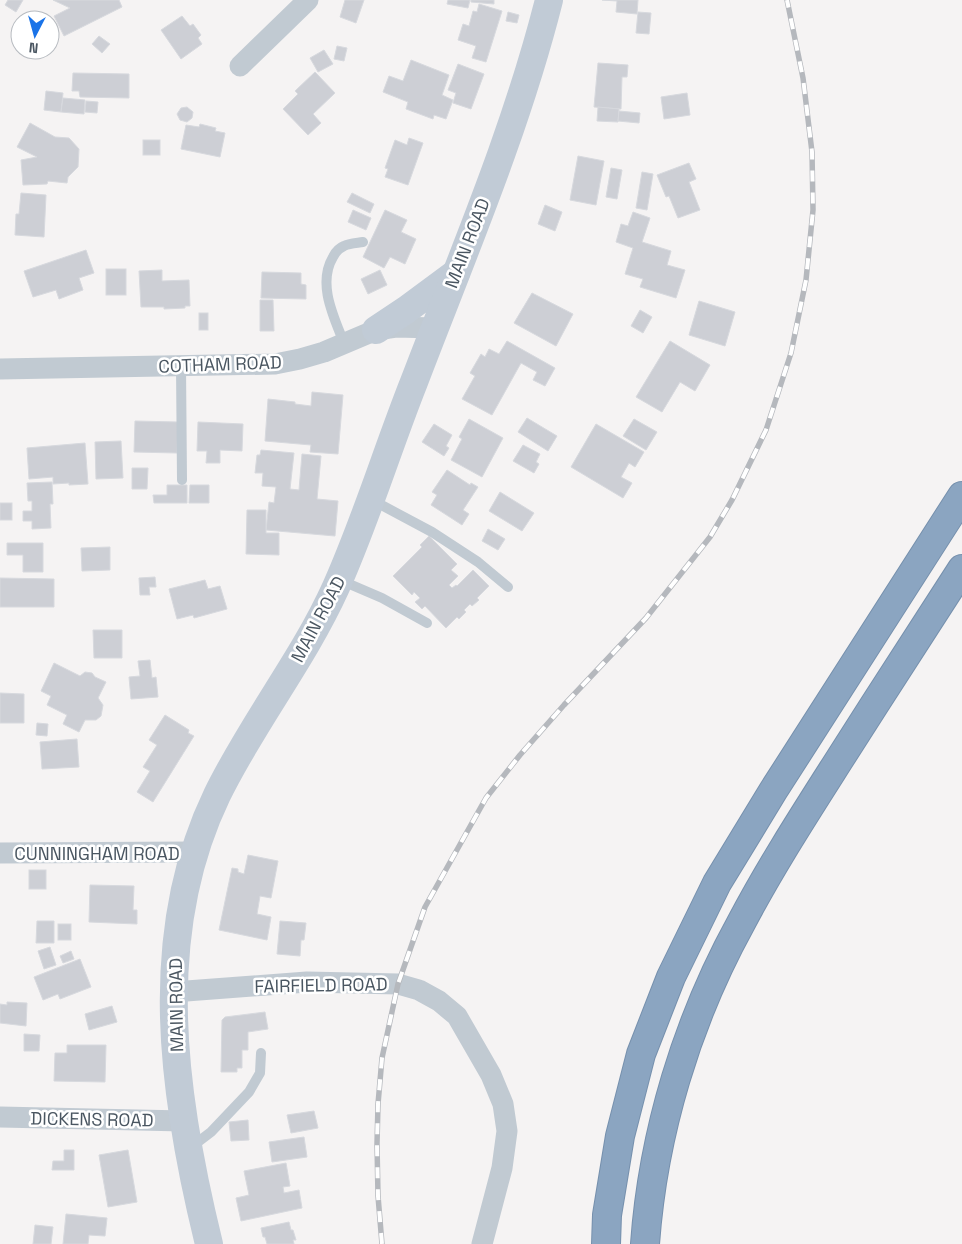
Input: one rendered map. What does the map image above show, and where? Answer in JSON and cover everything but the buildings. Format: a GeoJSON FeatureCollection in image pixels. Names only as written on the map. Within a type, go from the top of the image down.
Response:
{"type":"FeatureCollection","features":[{"type":"Feature","properties":{"kind":"highway"},"geometry":{"type":"LineString","coordinates":[[606,1244],[607,1216],[620,1136],[641,1054],[671,977],[717,883],[773,791],[962,496]]}},
{"type":"Feature","properties":{"kind":"highway"},"geometry":{"type":"LineString","coordinates":[[645,1244],[657,1153],[672,1092],[712,981],[740,924],[783,847],[962,569]]}},
{"type":"Feature","properties":{"kind":"main road","name":"MAIN ROAD"},"geometry":{"type":"LineString","coordinates":[[208,1244],[188,1148],[177,1071],[173,992],[178,922],[194,852],[217,794],[311,634],[339,580],[372,500],[412,386],[517,111],[534,58],[549,0]]}},
{"type":"Feature","properties":{"kind":"main road"},"geometry":{"type":"LineString","coordinates":[[376,330],[456,273]]}},
{"type":"Feature","properties":{"kind":"street"},"geometry":{"type":"LineString","coordinates":[[240,66],[308,0]]}},
{"type":"Feature","properties":{"kind":"street","name":"COTHAM ROAD"},"geometry":{"type":"LineString","coordinates":[[0,369],[275,364],[300,359],[344,344],[376,330],[396,327],[435,328]]}},
{"type":"Feature","properties":{"kind":"street","name":"CUNNINGHAM ROAD"},"geometry":{"type":"LineString","coordinates":[[0,853],[194,852]]}},
{"type":"Feature","properties":{"kind":"street","name":"FAIRFIELD ROAD"},"geometry":{"type":"LineString","coordinates":[[173,992],[307,982],[371,983],[398,984],[419,990],[439,1001],[457,1016],[467,1032],[491,1074],[503,1104],[506,1131],[502,1168],[482,1244]]}},
{"type":"Feature","properties":{"kind":"street","name":"DICKENS ROAD"},"geometry":{"type":"LineString","coordinates":[[0,1117],[184,1121]]}},
{"type":"Feature","properties":{"kind":"lane"},"geometry":{"type":"LineString","coordinates":[[344,344],[331,308],[326,277],[330,261],[336,252],[344,246],[363,242]]}},
{"type":"Feature","properties":{"kind":"lane"},"geometry":{"type":"LineString","coordinates":[[181,366],[182,480]]}},
{"type":"Feature","properties":{"kind":"lane"},"geometry":{"type":"LineString","coordinates":[[372,500],[432,532],[478,562],[508,587]]}},
{"type":"Feature","properties":{"kind":"lane"},"geometry":{"type":"LineString","coordinates":[[339,580],[382,598],[427,623]]}},
{"type":"Feature","properties":{"kind":"lane"},"geometry":{"type":"LineString","coordinates":[[188,1148],[211,1132],[248,1092],[260,1073],[261,1053]]}},
{"type":"Feature","properties":{"kind":"railway"},"geometry":{"type":"LineString","coordinates":[[382,1244],[378,1196],[377,1144],[382,1058],[398,984],[425,907],[486,798],[520,755],[564,705],[646,618],[710,537],[732,500],[766,430],[791,353],[806,280],[813,210],[812,152],[803,78],[787,0]]}}]}
